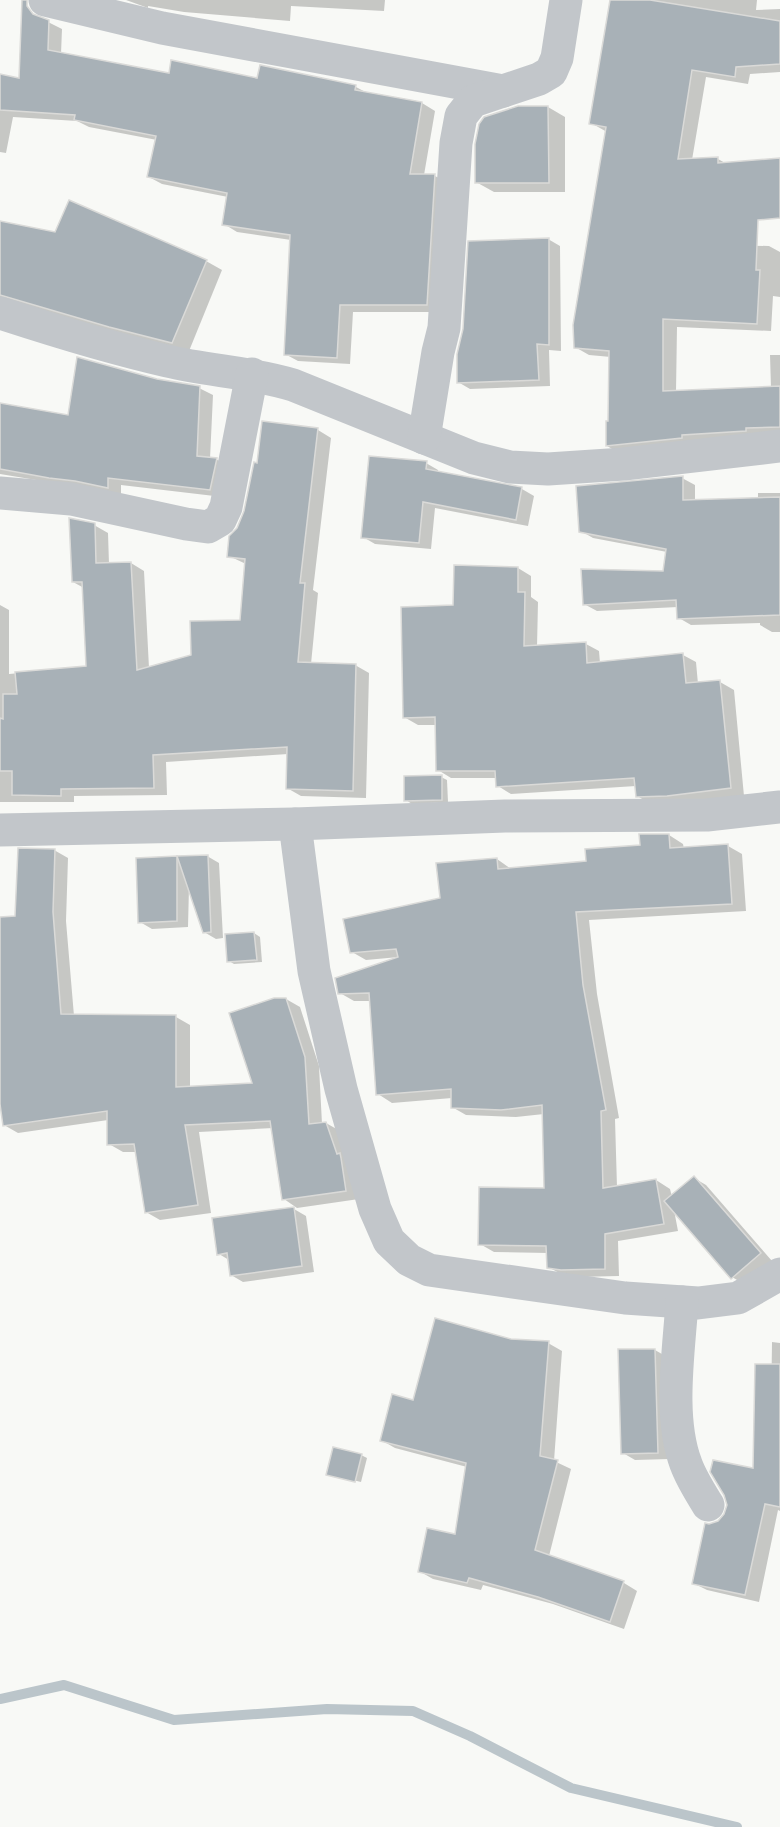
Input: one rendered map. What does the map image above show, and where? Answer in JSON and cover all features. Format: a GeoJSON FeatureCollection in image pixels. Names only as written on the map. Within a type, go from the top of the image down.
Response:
{"type":"FeatureCollection","features":[{"type":"Feature","properties":{"kind":"street"},"geometry":{"type":"LineString","coordinates":[[45,0],[162,28],[505,91]]}},
{"type":"Feature","properties":{"kind":"street"},"geometry":{"type":"LineString","coordinates":[[424,438],[444,328],[456,143],[461,116],[473,101],[539,79],[551,72],[557,58],[566,0]]}},
{"type":"Feature","properties":{"kind":"street"},"geometry":{"type":"LineString","coordinates":[[0,313],[79,339],[170,362],[252,374],[293,385],[474,458],[510,467],[548,469],[624,464],[780,446]]}},
{"type":"Feature","properties":{"kind":"street"},"geometry":{"type":"LineString","coordinates":[[0,493],[71,499],[208,527],[220,520],[226,507],[252,374]]}},
{"type":"Feature","properties":{"kind":"street"},"geometry":{"type":"LineString","coordinates":[[0,830],[295,824],[505,816],[707,815],[780,807]]}},
{"type":"Feature","properties":{"kind":"street"},"geometry":{"type":"LineString","coordinates":[[295,824],[314,971],[344,1100],[375,1209],[389,1241],[409,1260],[429,1270],[625,1298],[698,1303],[738,1298],[780,1274]]}},
{"type":"Feature","properties":{"kind":"street"},"geometry":{"type":"LineString","coordinates":[[682,1302],[677,1395],[678,1427],[686,1464],[708,1505]]}},
{"type":"Feature","properties":{"kind":"building"},"geometry":{"type":"Polygon","coordinates":[[[22,0],[27,0],[27,6],[33,14],[49,20],[48,50],[169,73],[171,60],[257,78],[260,65],[356,85],[355,90],[422,102],[410,174],[435,174],[427,305],[340,305],[337,358],[284,355],[290,235],[222,225],[227,193],[147,177],[156,136],[74,120],[75,115],[0,110],[0,74],[19,78],[22,0]]]}},
{"type":"Feature","properties":{"kind":"building"},"geometry":{"type":"Polygon","coordinates":[[[610,0],[650,0],[780,21],[780,64],[736,67],[735,77],[692,70],[678,159],[718,157],[718,163],[780,158],[780,218],[758,220],[756,270],[760,270],[757,324],[663,319],[663,391],[780,386],[780,427],[746,428],[746,431],[682,435],[682,438],[606,446],[609,351],[574,348],[573,325],[606,127],[589,124],[610,0]]]}},
{"type":"Feature","properties":{"kind":"building"},"geometry":{"type":"Polygon","coordinates":[[[518,106],[548,106],[549,183],[475,183],[475,144],[479,124],[484,117],[518,106]]]}},
{"type":"Feature","properties":{"kind":"building"},"geometry":{"type":"Polygon","coordinates":[[[69,200],[207,260],[172,343],[0,295],[0,221],[55,232],[69,200]]]}},
{"type":"Feature","properties":{"kind":"building"},"geometry":{"type":"Polygon","coordinates":[[[549,238],[549,345],[537,344],[539,380],[457,383],[457,354],[463,329],[468,241],[549,238]]]}},
{"type":"Feature","properties":{"kind":"building"},"geometry":{"type":"Polygon","coordinates":[[[77,357],[157,379],[200,386],[197,456],[217,458],[210,490],[108,478],[108,488],[0,469],[0,403],[68,415],[77,357]]]}},
{"type":"Feature","properties":{"kind":"building"},"geometry":{"type":"Polygon","coordinates":[[[262,421],[318,428],[300,583],[305,583],[298,662],[356,664],[353,791],[286,789],[287,747],[153,755],[154,788],[61,789],[61,796],[12,795],[12,771],[0,771],[0,718],[3,719],[3,694],[17,694],[15,672],[86,666],[82,582],[72,582],[69,518],[95,523],[96,563],[131,562],[137,670],[191,655],[190,621],[240,620],[245,559],[227,557],[229,536],[237,528],[244,511],[254,462],[257,463],[262,421]]]}},
{"type":"Feature","properties":{"kind":"building"},"geometry":{"type":"Polygon","coordinates":[[[369,456],[427,461],[426,469],[522,487],[516,520],[423,502],[419,543],[361,538],[369,456]]]}},
{"type":"Feature","properties":{"kind":"building"},"geometry":{"type":"Polygon","coordinates":[[[683,476],[683,500],[780,497],[780,615],[677,619],[676,600],[583,605],[581,569],[663,571],[666,549],[579,532],[576,486],[683,476]]]}},
{"type":"Feature","properties":{"kind":"building"},"geometry":{"type":"Polygon","coordinates":[[[454,565],[518,567],[518,592],[525,592],[524,646],[586,642],[587,663],[683,653],[686,683],[720,680],[731,788],[667,796],[636,797],[634,778],[496,787],[495,771],[436,771],[435,717],[403,718],[401,607],[453,605],[454,565]]]}},
{"type":"Feature","properties":{"kind":"building"},"geometry":{"type":"Polygon","coordinates":[[[442,775],[442,800],[404,801],[404,776],[442,775]]]}},
{"type":"Feature","properties":{"kind":"building"},"geometry":{"type":"Polygon","coordinates":[[[639,834],[669,834],[670,848],[728,844],[732,904],[576,912],[583,985],[606,1110],[601,1111],[603,1188],[656,1179],[664,1224],[605,1234],[605,1269],[547,1268],[546,1246],[478,1245],[479,1187],[544,1188],[542,1105],[501,1110],[451,1108],[451,1089],[376,1095],[369,993],[338,994],[335,978],[398,957],[396,949],[350,953],[343,919],[440,898],[436,863],[497,858],[498,869],[586,861],[585,849],[640,845],[639,834]]]}},
{"type":"Feature","properties":{"kind":"building"},"geometry":{"type":"Polygon","coordinates":[[[18,848],[55,849],[53,912],[61,1014],[176,1015],[176,1087],[252,1083],[229,1013],[274,998],[286,998],[305,1057],[309,1124],[326,1122],[337,1154],[340,1153],[346,1191],[282,1200],[270,1121],[185,1125],[198,1205],[145,1213],[134,1144],[107,1145],[107,1111],[3,1126],[0,1104],[0,917],[15,916],[18,848]]]}},
{"type":"Feature","properties":{"kind":"building"},"geometry":{"type":"Polygon","coordinates":[[[208,855],[211,932],[203,933],[177,856],[208,855]]]}},
{"type":"Feature","properties":{"kind":"building"},"geometry":{"type":"Polygon","coordinates":[[[177,856],[177,921],[138,923],[136,858],[177,856]]]}},
{"type":"Feature","properties":{"kind":"building"},"geometry":{"type":"Polygon","coordinates":[[[254,932],[257,960],[227,962],[225,934],[254,932]]]}},
{"type":"Feature","properties":{"kind":"building"},"geometry":{"type":"Polygon","coordinates":[[[694,1176],[761,1253],[731,1279],[664,1201],[694,1176]]]}},
{"type":"Feature","properties":{"kind":"building"},"geometry":{"type":"Polygon","coordinates":[[[294,1207],[302,1266],[230,1276],[227,1253],[217,1255],[212,1218],[294,1207]]]}},
{"type":"Feature","properties":{"kind":"building"},"geometry":{"type":"Polygon","coordinates":[[[435,1318],[511,1339],[549,1341],[540,1456],[558,1460],[535,1550],[624,1581],[610,1622],[538,1597],[469,1578],[467,1583],[418,1572],[427,1528],[455,1534],[466,1463],[380,1441],[392,1394],[413,1400],[435,1318]]]}},
{"type":"Feature","properties":{"kind":"building"},"geometry":{"type":"Polygon","coordinates":[[[618,1349],[655,1349],[658,1453],[621,1454],[618,1349]]]}},
{"type":"Feature","properties":{"kind":"building"},"geometry":{"type":"Polygon","coordinates":[[[755,1364],[780,1364],[780,1507],[765,1504],[745,1595],[692,1584],[705,1523],[718,1521],[727,1505],[724,1495],[710,1472],[713,1460],[753,1468],[755,1364]]]}},
{"type":"Feature","properties":{"kind":"building"},"geometry":{"type":"Polygon","coordinates":[[[333,1447],[362,1454],[355,1482],[326,1475],[333,1447]]]}},
{"type":"Feature","properties":{"kind":"waterway"},"geometry":{"type":"LineString","coordinates":[[0,1699],[64,1685],[174,1720],[327,1709],[413,1711],[470,1736],[571,1788],[737,1827]]}}]}
